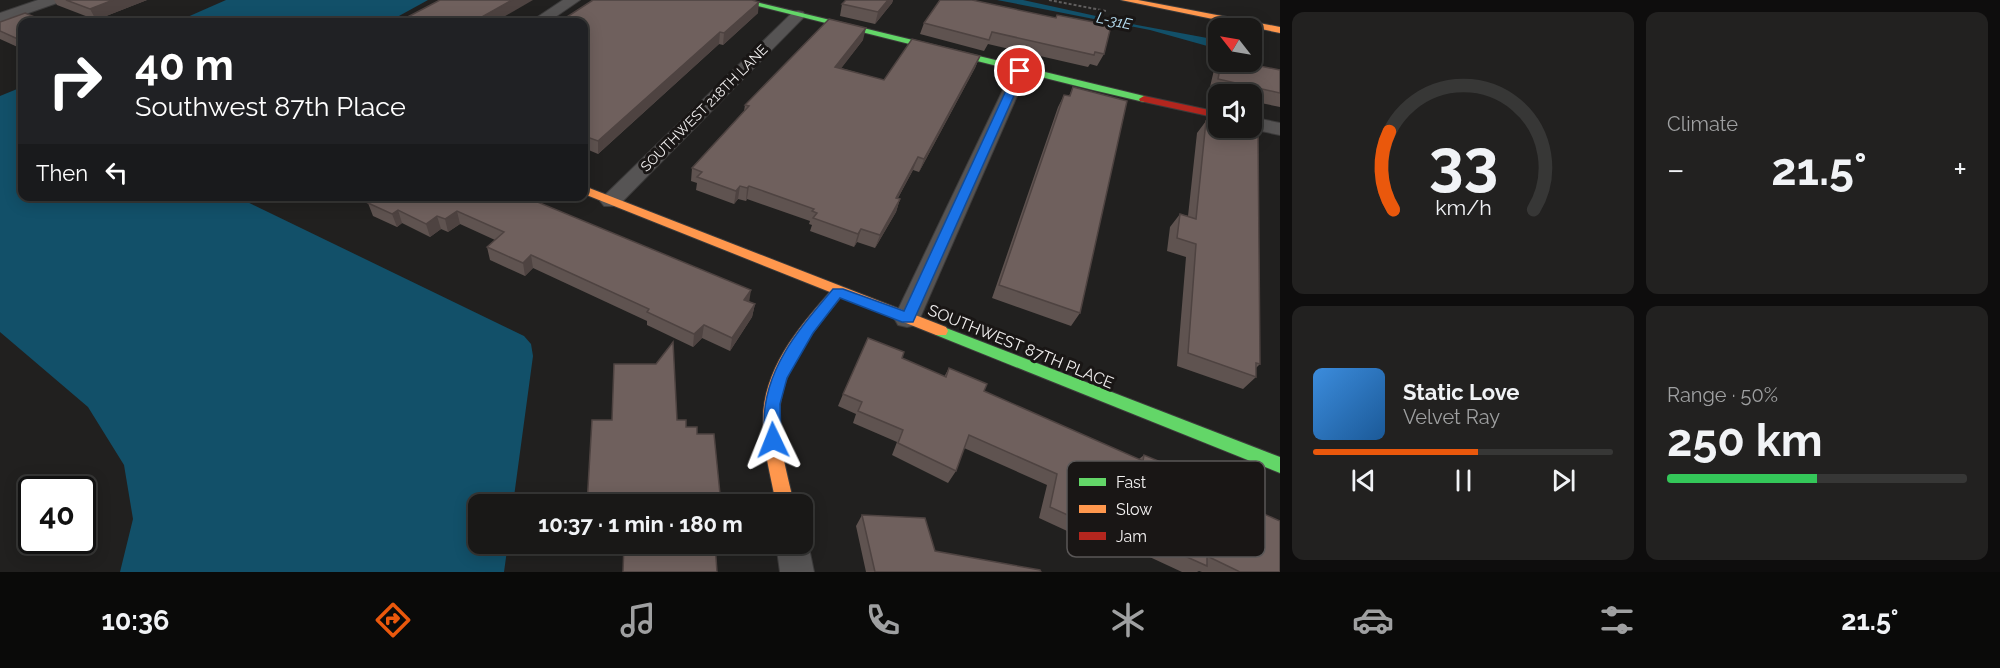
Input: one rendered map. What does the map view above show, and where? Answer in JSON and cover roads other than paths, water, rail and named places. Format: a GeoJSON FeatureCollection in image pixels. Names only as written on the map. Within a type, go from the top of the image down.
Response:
{"type":"FeatureCollection","features":[{"type":"Feature","properties":{"kind":"street"},"geometry":{"type":"LineString","coordinates":[[0,18],[52,0]]}},
{"type":"Feature","properties":{"kind":"street"},"geometry":{"type":"LineString","coordinates":[[544,18],[573,0]]}},
{"type":"Feature","properties":{"kind":"street"},"geometry":{"type":"LineString","coordinates":[[738,0],[1020,71],[1208,113]]}},
{"type":"Feature","properties":{"kind":"street"},"geometry":{"type":"LineString","coordinates":[[1125,0],[1280,30]]}},
{"type":"Feature","properties":{"kind":"street","name":"SOUTHWEST 218TH LANE"},"geometry":{"type":"LineString","coordinates":[[611,201],[798,15]]}},
{"type":"Feature","properties":{"kind":"street"},"geometry":{"type":"LineString","coordinates":[[908,318],[1020,71]]}},
{"type":"Feature","properties":{"kind":"street"},"geometry":{"type":"LineString","coordinates":[[1262,125],[1280,129]]}},
{"type":"Feature","properties":{"kind":"street","name":"SOUTHWEST 87TH PLACE"},"geometry":{"type":"LineString","coordinates":[[588,192],[1280,465]]}},
{"type":"Feature","properties":{"kind":"street"},"geometry":{"type":"LineString","coordinates":[[783,494],[771,419],[775,389],[789,357],[818,315],[838,292]]}},
{"type":"Feature","properties":{"kind":"street"},"geometry":{"type":"LineString","coordinates":[[794,554],[797,572]]}},
{"type":"Feature","properties":{"kind":"water"},"geometry":{"type":"Polygon","coordinates":[[[226,0],[428,0],[395,18],[185,18],[226,0]]]}},
{"type":"Feature","properties":{"kind":"water","name":"L-31E"},"geometry":{"type":"Polygon","coordinates":[[[997,0],[1023,0],[1208,38],[1208,46],[1150,30],[997,0]]]}},
{"type":"Feature","properties":{"kind":"water"},"geometry":{"type":"Polygon","coordinates":[[[18,89],[18,201],[245,201],[524,336],[531,344],[533,356],[514,494],[468,494],[468,554],[506,554],[504,572],[120,572],[133,519],[124,465],[88,407],[0,332],[0,96],[18,89]]]}}]}
